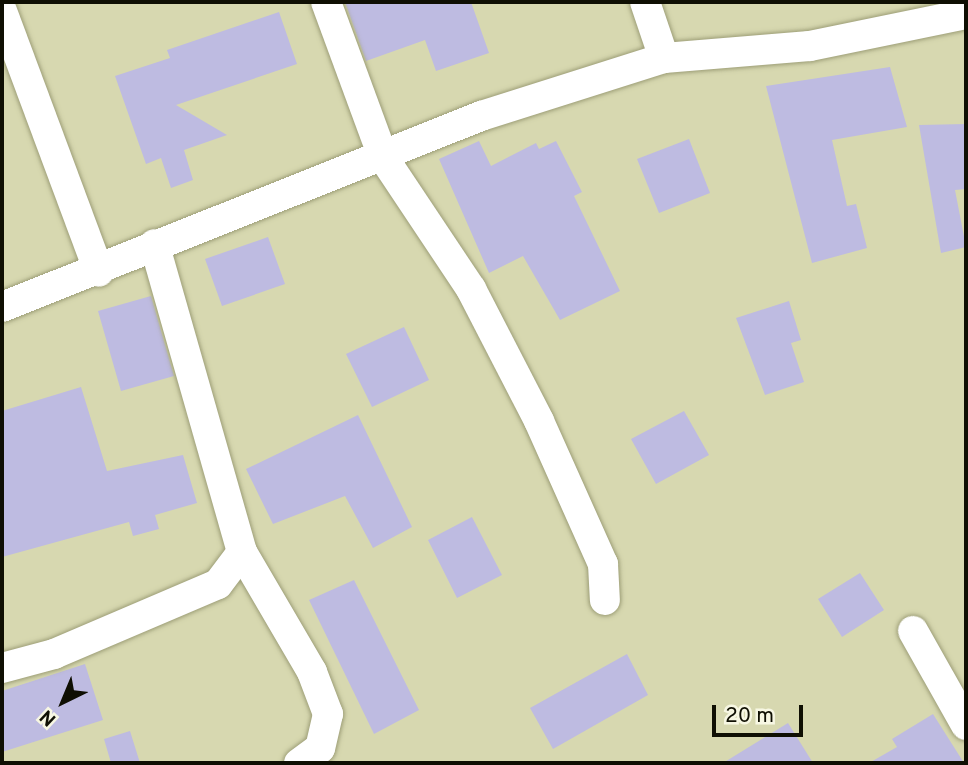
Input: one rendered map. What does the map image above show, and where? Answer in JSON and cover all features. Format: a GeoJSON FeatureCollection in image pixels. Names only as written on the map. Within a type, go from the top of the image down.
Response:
{"type":"FeatureCollection","features":[{"type":"Feature","properties":{"kind":"street"},"geometry":{"type":"LineString","coordinates":[[326,2],[383,157],[471,289],[539,421],[603,564],[605,600]]}},
{"type":"Feature","properties":{"kind":"street"},"geometry":{"type":"LineString","coordinates":[[645,2],[664,58]]}},
{"type":"Feature","properties":{"kind":"street"},"geometry":{"type":"LineString","coordinates":[[2,11],[99,272]]}},
{"type":"Feature","properties":{"kind":"street"},"geometry":{"type":"LineString","coordinates":[[2,307],[99,272],[153,244],[383,157],[481,116],[664,58],[810,46],[966,14]]}},
{"type":"Feature","properties":{"kind":"street"},"geometry":{"type":"LineString","coordinates":[[153,244],[242,552],[312,672],[328,714],[320,748],[299,763]]}},
{"type":"Feature","properties":{"kind":"street"},"geometry":{"type":"LineString","coordinates":[[2,668],[54,654],[218,584],[242,552]]}},
{"type":"Feature","properties":{"kind":"street"},"geometry":{"type":"LineString","coordinates":[[913,631],[966,725]]}},
{"type":"Feature","properties":{"kind":"building"},"geometry":{"type":"Polygon","coordinates":[[[345,2],[471,2],[489,53],[436,71],[425,40],[366,61],[345,2]]]}},
{"type":"Feature","properties":{"kind":"building"},"geometry":{"type":"Polygon","coordinates":[[[279,12],[297,64],[176,105],[227,135],[184,150],[193,180],[171,188],[161,158],[146,164],[115,76],[170,58],[167,50],[279,12]]]}},
{"type":"Feature","properties":{"kind":"building"},"geometry":{"type":"Polygon","coordinates":[[[890,67],[907,127],[832,140],[847,206],[856,204],[867,248],[812,263],[766,86],[890,67]]]}},
{"type":"Feature","properties":{"kind":"building"},"geometry":{"type":"Polygon","coordinates":[[[966,124],[966,189],[955,190],[966,247],[941,253],[919,125],[966,124]]]}},
{"type":"Feature","properties":{"kind":"building"},"geometry":{"type":"Polygon","coordinates":[[[689,139],[710,193],[659,213],[637,159],[689,139]]]}},
{"type":"Feature","properties":{"kind":"building"},"geometry":{"type":"Polygon","coordinates":[[[479,141],[491,166],[536,143],[539,149],[556,141],[582,192],[574,196],[620,291],[560,320],[523,256],[489,273],[439,159],[479,141]]]}},
{"type":"Feature","properties":{"kind":"building"},"geometry":{"type":"Polygon","coordinates":[[[268,237],[285,284],[222,306],[205,259],[268,237]]]}},
{"type":"Feature","properties":{"kind":"building"},"geometry":{"type":"Polygon","coordinates":[[[151,296],[174,376],[121,391],[98,311],[151,296]]]}},
{"type":"Feature","properties":{"kind":"building"},"geometry":{"type":"Polygon","coordinates":[[[789,301],[801,340],[791,343],[804,382],[765,395],[736,318],[789,301]]]}},
{"type":"Feature","properties":{"kind":"building"},"geometry":{"type":"Polygon","coordinates":[[[404,327],[429,380],[372,407],[346,354],[404,327]]]}},
{"type":"Feature","properties":{"kind":"building"},"geometry":{"type":"Polygon","coordinates":[[[81,387],[107,471],[183,455],[197,503],[155,515],[159,529],[133,536],[129,522],[2,557],[2,411],[81,387]]]}},
{"type":"Feature","properties":{"kind":"building"},"geometry":{"type":"Polygon","coordinates":[[[684,411],[709,455],[656,484],[631,439],[684,411]]]}},
{"type":"Feature","properties":{"kind":"building"},"geometry":{"type":"Polygon","coordinates":[[[358,415],[412,527],[373,548],[345,496],[273,524],[246,469],[358,415]]]}},
{"type":"Feature","properties":{"kind":"building"},"geometry":{"type":"Polygon","coordinates":[[[472,517],[502,575],[457,598],[428,540],[472,517]]]}},
{"type":"Feature","properties":{"kind":"building"},"geometry":{"type":"Polygon","coordinates":[[[860,573],[884,610],[842,637],[818,599],[860,573]]]}},
{"type":"Feature","properties":{"kind":"building"},"geometry":{"type":"Polygon","coordinates":[[[354,580],[419,710],[374,734],[309,600],[354,580]]]}},
{"type":"Feature","properties":{"kind":"building"},"geometry":{"type":"Polygon","coordinates":[[[627,654],[648,695],[553,749],[530,708],[627,654]]]}},
{"type":"Feature","properties":{"kind":"building"},"geometry":{"type":"Polygon","coordinates":[[[85,664],[103,720],[2,752],[2,691],[85,664]]]}},
{"type":"Feature","properties":{"kind":"building"},"geometry":{"type":"Polygon","coordinates":[[[933,714],[964,763],[869,763],[897,747],[892,739],[933,714]]]}},
{"type":"Feature","properties":{"kind":"building"},"geometry":{"type":"Polygon","coordinates":[[[788,723],[813,763],[723,763],[788,723]]]}},
{"type":"Feature","properties":{"kind":"building"},"geometry":{"type":"Polygon","coordinates":[[[130,731],[140,763],[111,763],[104,739],[130,731]]]}}]}
